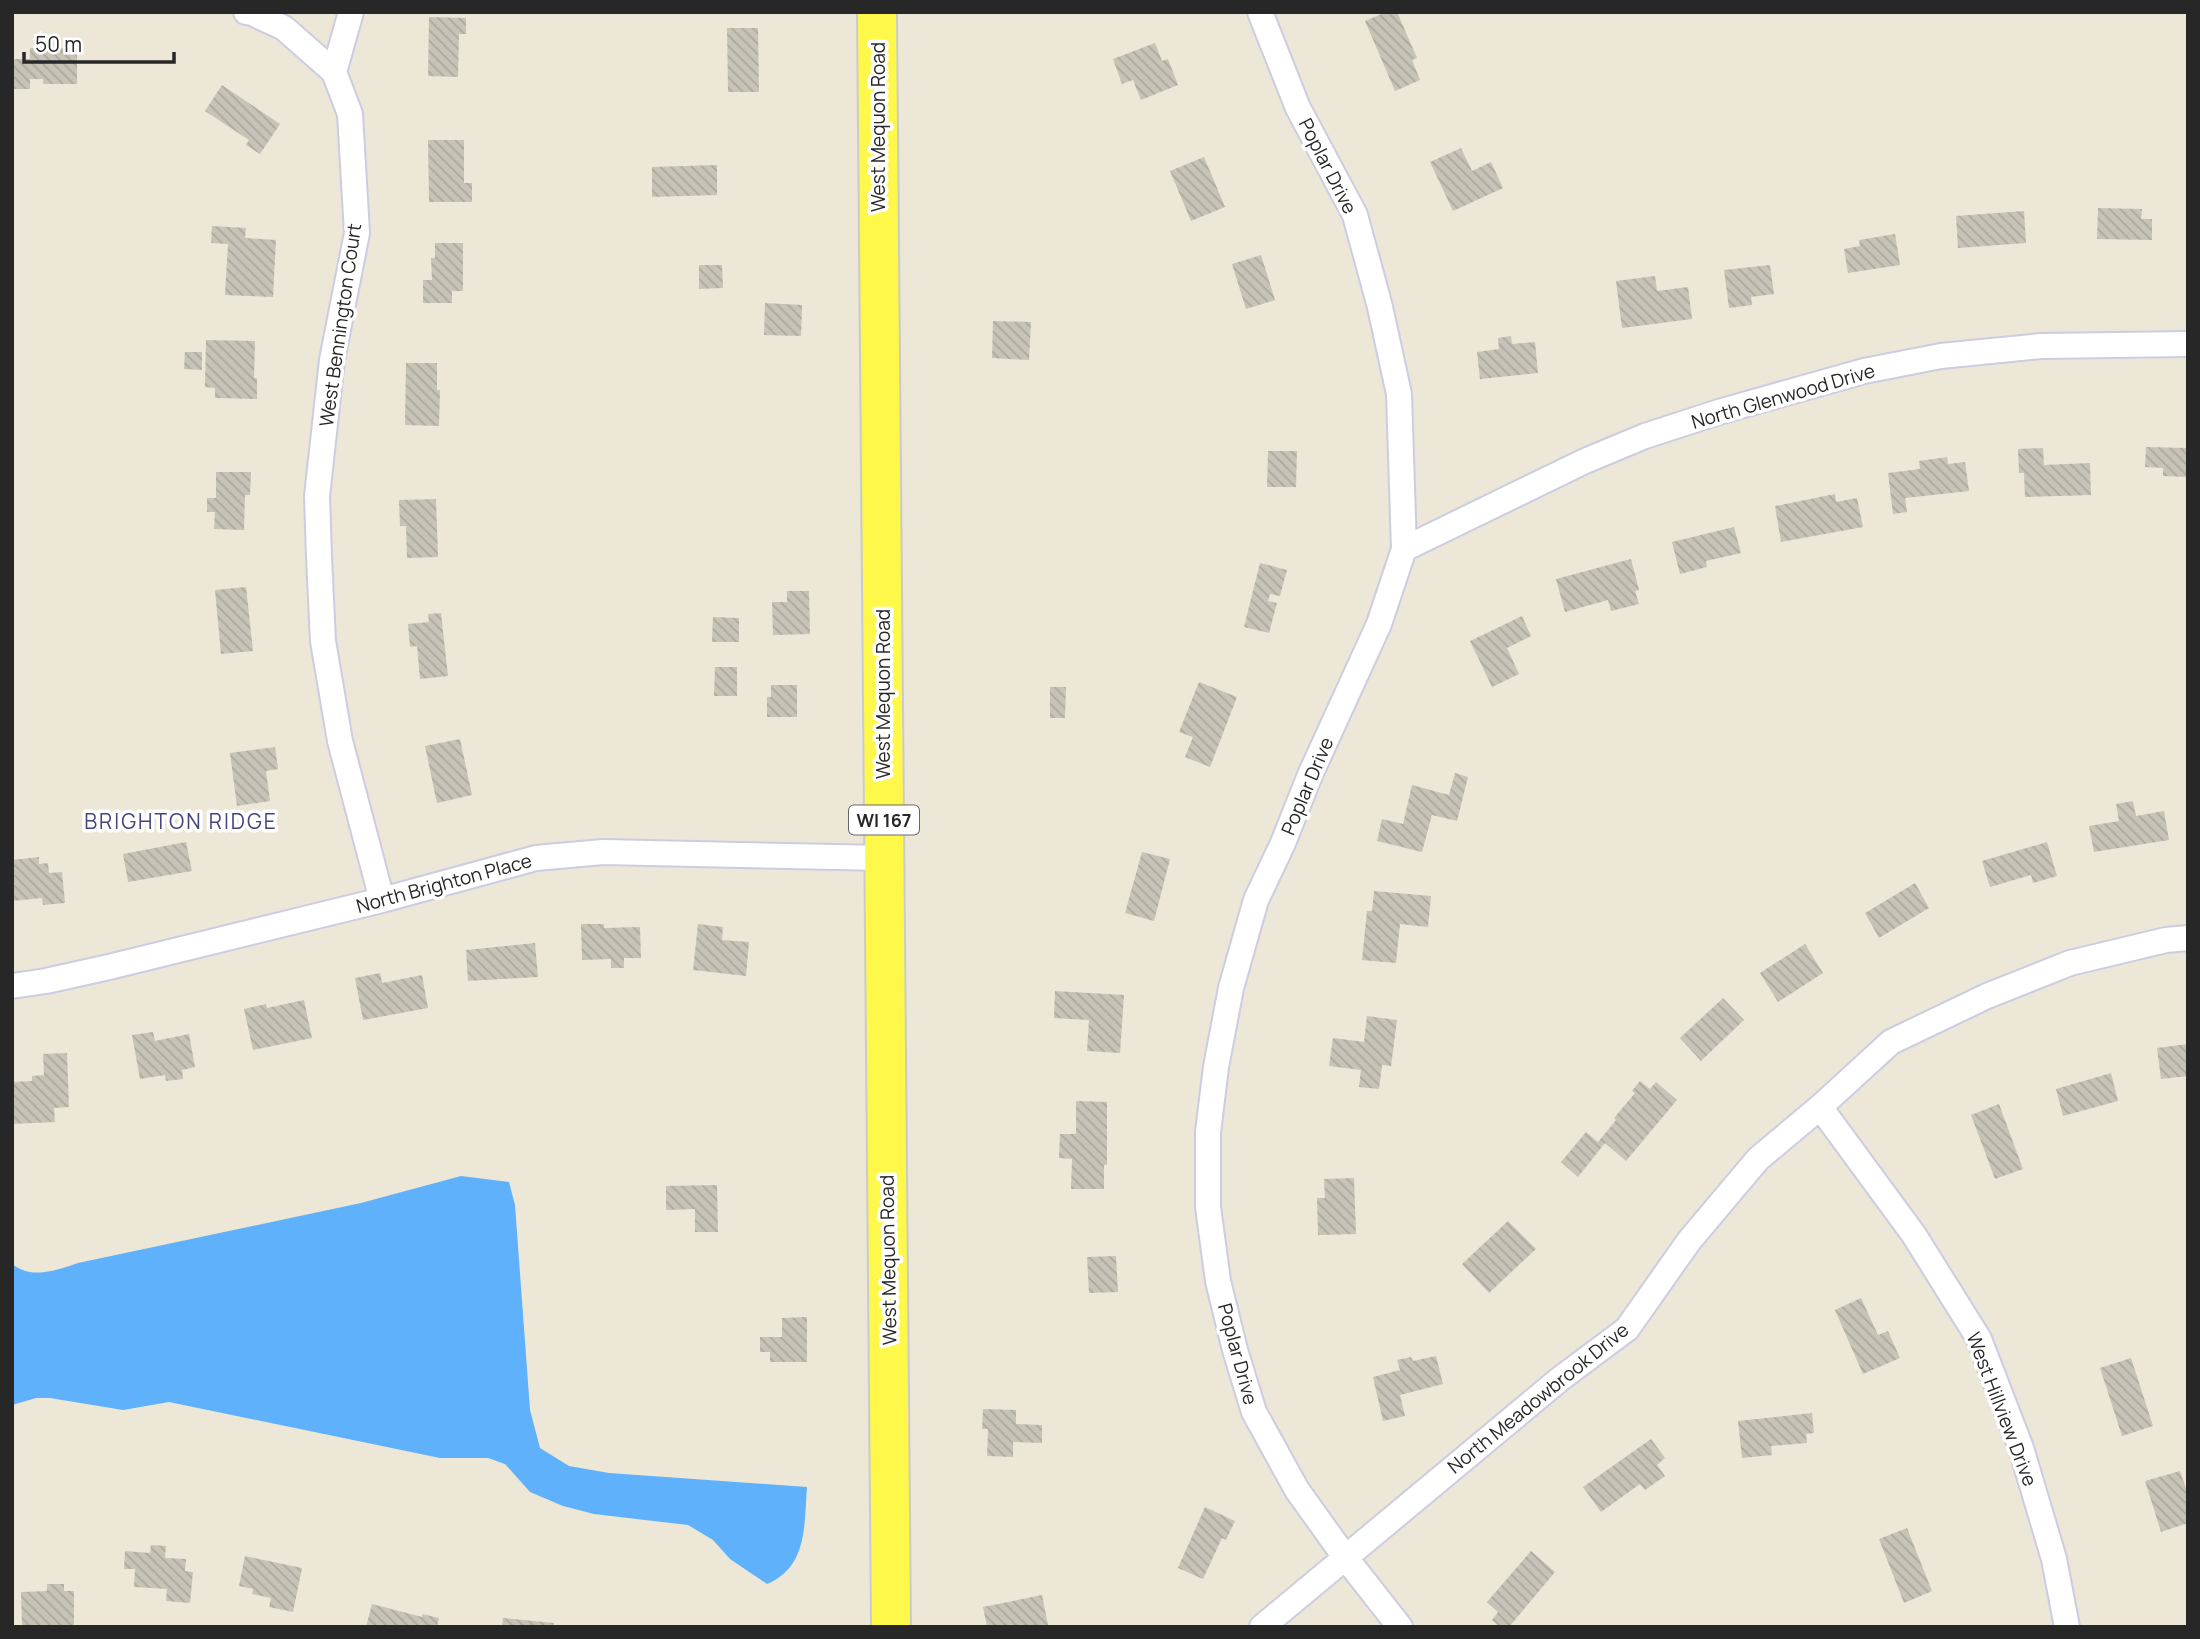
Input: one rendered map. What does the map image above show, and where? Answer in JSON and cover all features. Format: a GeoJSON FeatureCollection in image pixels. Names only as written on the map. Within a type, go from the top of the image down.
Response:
{"type":"FeatureCollection","features":[{"type":"Feature","properties":{"kind":"main road","name":"West Mequon Road"},"geometry":{"type":"LineString","coordinates":[[877,12],[891,1627]]}},
{"type":"Feature","properties":{"kind":"street","name":"West Bennington Court"},"geometry":{"type":"LineString","coordinates":[[246,12],[284,28],[334,72],[350,114],[357,233],[332,360],[317,496],[323,640],[340,741],[382,900]]}},
{"type":"Feature","properties":{"kind":"street"},"geometry":{"type":"LineString","coordinates":[[334,72],[351,12]]}},
{"type":"Feature","properties":{"kind":"street","name":"Poplar Drive"},"geometry":{"type":"LineString","coordinates":[[1260,12],[1298,108],[1354,215],[1376,293],[1398,394],[1404,549],[1378,624],[1256,900],[1231,988],[1216,1067],[1208,1132],[1208,1208],[1218,1280],[1254,1412],[1297,1490],[1400,1627]]}},
{"type":"Feature","properties":{"kind":"street","name":"North Glenwood Drive"},"geometry":{"type":"LineString","coordinates":[[1404,549],[1585,461],[1645,436],[1864,371],[1941,356],[2041,346],[2188,344]]}},
{"type":"Feature","properties":{"kind":"street","name":"North Brighton Place"},"geometry":{"type":"LineString","coordinates":[[12,986],[46,981],[382,900],[536,858],[603,852],[884,858]]}},
{"type":"Feature","properties":{"kind":"street","name":"North Meadowbrook Drive"},"geometry":{"type":"LineString","coordinates":[[1262,1627],[1560,1379],[1627,1329],[1689,1241],[1758,1160],[1891,1042],[1987,996],[2070,963],[2166,940],[2188,938]]}},
{"type":"Feature","properties":{"kind":"street","name":"West Hillview Drive"},"geometry":{"type":"LineString","coordinates":[[1820,1107],[1914,1234],[1979,1339],[2021,1448],[2054,1559],[2067,1627]]}},
{"type":"Feature","properties":{"kind":"water"},"geometry":{"type":"Polygon","coordinates":[[[461,1176],[509,1182],[515,1205],[530,1410],[540,1448],[569,1466],[609,1473],[807,1487],[801,1543],[790,1567],[780,1576],[767,1584],[730,1559],[713,1540],[688,1525],[594,1514],[563,1506],[530,1492],[505,1464],[488,1458],[440,1458],[169,1402],[123,1410],[50,1398],[36,1398],[12,1405],[12,1264],[28,1272],[53,1271],[78,1263],[361,1203],[461,1176]]]}},
{"type":"Feature","properties":{"kind":"building"},"geometry":{"type":"Polygon","coordinates":[[[1386,12],[1397,12],[1417,58],[1412,60],[1420,80],[1395,91],[1365,21],[1386,12]]]}},
{"type":"Feature","properties":{"kind":"building"},"geometry":{"type":"Polygon","coordinates":[[[429,17],[466,18],[466,34],[459,34],[458,77],[428,76],[429,17]]]}},
{"type":"Feature","properties":{"kind":"building"},"geometry":{"type":"Polygon","coordinates":[[[727,28],[758,28],[759,92],[728,92],[727,28]]]}},
{"type":"Feature","properties":{"kind":"building"},"geometry":{"type":"Polygon","coordinates":[[[1155,43],[1162,61],[1168,59],[1178,85],[1141,100],[1133,80],[1122,84],[1113,59],[1155,43]]]}},
{"type":"Feature","properties":{"kind":"building"},"geometry":{"type":"Polygon","coordinates":[[[30,48],[77,48],[77,84],[43,84],[43,79],[30,79],[30,89],[12,89],[12,59],[30,59],[30,48]]]}},
{"type":"Feature","properties":{"kind":"building"},"geometry":{"type":"Polygon","coordinates":[[[222,85],[280,124],[260,154],[246,145],[249,140],[205,111],[222,85]]]}},
{"type":"Feature","properties":{"kind":"building"},"geometry":{"type":"Polygon","coordinates":[[[428,140],[464,140],[464,183],[472,183],[472,202],[429,202],[428,140]]]}},
{"type":"Feature","properties":{"kind":"building"},"geometry":{"type":"Polygon","coordinates":[[[1461,148],[1472,171],[1491,162],[1503,188],[1453,211],[1430,162],[1461,148]]]}},
{"type":"Feature","properties":{"kind":"building"},"geometry":{"type":"Polygon","coordinates":[[[1204,157],[1225,207],[1191,221],[1170,171],[1204,157]]]}},
{"type":"Feature","properties":{"kind":"building"},"geometry":{"type":"Polygon","coordinates":[[[717,165],[717,195],[652,197],[652,167],[717,165]]]}},
{"type":"Feature","properties":{"kind":"building"},"geometry":{"type":"Polygon","coordinates":[[[2098,208],[2142,209],[2141,219],[2152,219],[2152,240],[2097,239],[2098,208]]]}},
{"type":"Feature","properties":{"kind":"building"},"geometry":{"type":"Polygon","coordinates":[[[2024,211],[2026,243],[1958,248],[1956,216],[2024,211]]]}},
{"type":"Feature","properties":{"kind":"building"},"geometry":{"type":"Polygon","coordinates":[[[212,226],[246,228],[245,238],[276,240],[273,297],[225,295],[228,244],[211,243],[212,226]]]}},
{"type":"Feature","properties":{"kind":"building"},"geometry":{"type":"Polygon","coordinates":[[[1895,234],[1900,265],[1848,273],[1844,249],[1860,246],[1859,240],[1895,234]]]}},
{"type":"Feature","properties":{"kind":"building"},"geometry":{"type":"Polygon","coordinates":[[[435,243],[463,243],[463,291],[452,291],[452,303],[423,303],[423,280],[432,280],[431,258],[435,258],[435,243]]]}},
{"type":"Feature","properties":{"kind":"building"},"geometry":{"type":"Polygon","coordinates":[[[1261,255],[1275,300],[1246,309],[1232,264],[1261,255]]]}},
{"type":"Feature","properties":{"kind":"building"},"geometry":{"type":"Polygon","coordinates":[[[699,265],[722,265],[723,288],[699,289],[699,265]]]}},
{"type":"Feature","properties":{"kind":"building"},"geometry":{"type":"Polygon","coordinates":[[[1770,265],[1774,294],[1751,297],[1752,305],[1729,308],[1724,270],[1770,265]]]}},
{"type":"Feature","properties":{"kind":"building"},"geometry":{"type":"Polygon","coordinates":[[[1655,276],[1657,291],[1688,287],[1692,319],[1622,328],[1616,281],[1655,276]]]}},
{"type":"Feature","properties":{"kind":"building"},"geometry":{"type":"Polygon","coordinates":[[[765,303],[802,305],[801,336],[764,335],[765,303]]]}},
{"type":"Feature","properties":{"kind":"building"},"geometry":{"type":"Polygon","coordinates":[[[993,321],[1031,322],[1029,360],[992,358],[993,321]]]}},
{"type":"Feature","properties":{"kind":"building"},"geometry":{"type":"Polygon","coordinates":[[[1511,336],[1512,344],[1535,342],[1538,373],[1480,379],[1477,352],[1499,349],[1498,338],[1511,336]]]}},
{"type":"Feature","properties":{"kind":"building"},"geometry":{"type":"Polygon","coordinates":[[[206,340],[255,341],[254,378],[257,378],[257,399],[215,398],[215,388],[205,387],[206,340]]]}},
{"type":"Feature","properties":{"kind":"building"},"geometry":{"type":"Polygon","coordinates":[[[185,352],[202,352],[202,370],[184,369],[185,352]]]}},
{"type":"Feature","properties":{"kind":"building"},"geometry":{"type":"Polygon","coordinates":[[[406,363],[437,363],[437,390],[440,390],[439,426],[405,425],[406,363]]]}},
{"type":"Feature","properties":{"kind":"building"},"geometry":{"type":"Polygon","coordinates":[[[2146,447],[2188,448],[2188,477],[2163,476],[2163,468],[2145,467],[2146,447]]]}},
{"type":"Feature","properties":{"kind":"building"},"geometry":{"type":"Polygon","coordinates":[[[2043,448],[2044,465],[2090,463],[2091,495],[2025,497],[2024,473],[2019,473],[2018,449],[2043,448]]]}},
{"type":"Feature","properties":{"kind":"building"},"geometry":{"type":"Polygon","coordinates":[[[1268,451],[1297,451],[1296,487],[1267,487],[1268,451]]]}},
{"type":"Feature","properties":{"kind":"building"},"geometry":{"type":"Polygon","coordinates":[[[1947,457],[1948,464],[1965,462],[1969,491],[1905,498],[1907,512],[1893,514],[1888,473],[1920,469],[1919,461],[1947,457]]]}},
{"type":"Feature","properties":{"kind":"building"},"geometry":{"type":"Polygon","coordinates":[[[216,472],[251,472],[250,495],[245,495],[244,530],[214,529],[215,512],[207,512],[207,498],[216,498],[216,472]]]}},
{"type":"Feature","properties":{"kind":"building"},"geometry":{"type":"Polygon","coordinates":[[[1835,494],[1836,502],[1857,498],[1863,527],[1781,542],[1775,506],[1835,494]]]}},
{"type":"Feature","properties":{"kind":"building"},"geometry":{"type":"Polygon","coordinates":[[[436,499],[438,557],[407,558],[406,526],[400,526],[399,500],[436,499]]]}},
{"type":"Feature","properties":{"kind":"building"},"geometry":{"type":"Polygon","coordinates":[[[1734,527],[1741,553],[1706,561],[1707,567],[1680,574],[1672,542],[1734,527]]]}},
{"type":"Feature","properties":{"kind":"building"},"geometry":{"type":"Polygon","coordinates":[[[1631,559],[1639,590],[1635,591],[1639,604],[1611,611],[1608,600],[1565,612],[1556,579],[1631,559]]]}},
{"type":"Feature","properties":{"kind":"building"},"geometry":{"type":"Polygon","coordinates":[[[1260,563],[1287,570],[1280,596],[1270,594],[1268,601],[1277,603],[1269,633],[1244,627],[1260,563]]]}},
{"type":"Feature","properties":{"kind":"building"},"geometry":{"type":"Polygon","coordinates":[[[246,587],[253,651],[221,654],[215,590],[246,587]]]}},
{"type":"Feature","properties":{"kind":"building"},"geometry":{"type":"Polygon","coordinates":[[[787,591],[809,591],[810,634],[773,635],[772,602],[787,602],[787,591]]]}},
{"type":"Feature","properties":{"kind":"building"},"geometry":{"type":"Polygon","coordinates":[[[441,613],[448,676],[420,679],[417,646],[410,647],[408,624],[429,622],[428,614],[441,613]]]}},
{"type":"Feature","properties":{"kind":"building"},"geometry":{"type":"Polygon","coordinates":[[[1522,616],[1531,636],[1507,648],[1519,674],[1492,687],[1470,641],[1522,616]]]}},
{"type":"Feature","properties":{"kind":"building"},"geometry":{"type":"Polygon","coordinates":[[[713,617],[739,618],[739,642],[712,642],[713,617]]]}},
{"type":"Feature","properties":{"kind":"building"},"geometry":{"type":"Polygon","coordinates":[[[715,667],[737,667],[737,696],[714,696],[715,667]]]}},
{"type":"Feature","properties":{"kind":"building"},"geometry":{"type":"Polygon","coordinates":[[[1199,682],[1237,697],[1210,767],[1185,757],[1193,737],[1179,732],[1199,682]]]}},
{"type":"Feature","properties":{"kind":"building"},"geometry":{"type":"Polygon","coordinates":[[[771,685],[797,685],[797,717],[767,717],[767,697],[771,697],[771,685]]]}},
{"type":"Feature","properties":{"kind":"building"},"geometry":{"type":"Polygon","coordinates":[[[1050,687],[1066,687],[1065,718],[1050,718],[1050,687]]]}},
{"type":"Feature","properties":{"kind":"building"},"geometry":{"type":"Polygon","coordinates":[[[460,739],[472,795],[437,803],[425,746],[460,739]]]}},
{"type":"Feature","properties":{"kind":"building"},"geometry":{"type":"Polygon","coordinates":[[[275,747],[278,769],[266,771],[270,801],[237,806],[230,753],[275,747]]]}},
{"type":"Feature","properties":{"kind":"building"},"geometry":{"type":"Polygon","coordinates":[[[1455,773],[1468,777],[1457,821],[1432,815],[1422,852],[1377,841],[1382,819],[1403,824],[1412,785],[1449,795],[1455,773]]]}},
{"type":"Feature","properties":{"kind":"building"},"geometry":{"type":"Polygon","coordinates":[[[2133,801],[2136,816],[2164,811],[2169,840],[2094,852],[2089,826],[2119,821],[2116,804],[2133,801]]]}},
{"type":"Feature","properties":{"kind":"building"},"geometry":{"type":"Polygon","coordinates":[[[186,842],[192,871],[128,882],[123,854],[186,842]]]}},
{"type":"Feature","properties":{"kind":"building"},"geometry":{"type":"Polygon","coordinates":[[[2047,842],[2057,876],[2033,883],[2031,875],[1990,887],[1982,861],[2047,842]]]}},
{"type":"Feature","properties":{"kind":"building"},"geometry":{"type":"Polygon","coordinates":[[[1142,852],[1170,859],[1154,921],[1125,913],[1142,852]]]}},
{"type":"Feature","properties":{"kind":"building"},"geometry":{"type":"Polygon","coordinates":[[[39,857],[39,864],[48,863],[49,873],[62,872],[65,903],[43,905],[42,898],[12,901],[12,860],[39,857]]]}},
{"type":"Feature","properties":{"kind":"building"},"geometry":{"type":"Polygon","coordinates":[[[1915,883],[1929,908],[1879,938],[1865,913],[1915,883]]]}},
{"type":"Feature","properties":{"kind":"building"},"geometry":{"type":"Polygon","coordinates":[[[1374,891],[1431,896],[1428,927],[1400,924],[1396,963],[1362,960],[1367,911],[1372,911],[1374,891]]]}},
{"type":"Feature","properties":{"kind":"building"},"geometry":{"type":"Polygon","coordinates":[[[581,924],[604,924],[604,928],[640,927],[641,958],[624,958],[624,968],[611,968],[611,959],[582,960],[581,924]]]}},
{"type":"Feature","properties":{"kind":"building"},"geometry":{"type":"Polygon","coordinates":[[[698,924],[723,927],[722,940],[749,942],[746,976],[693,970],[698,924]]]}},
{"type":"Feature","properties":{"kind":"building"},"geometry":{"type":"Polygon","coordinates":[[[535,943],[538,977],[468,981],[466,950],[535,943]]]}},
{"type":"Feature","properties":{"kind":"building"},"geometry":{"type":"Polygon","coordinates":[[[1805,944],[1823,973],[1778,1002],[1760,973],[1805,944]]]}},
{"type":"Feature","properties":{"kind":"building"},"geometry":{"type":"Polygon","coordinates":[[[380,973],[382,983],[422,975],[428,1008],[363,1020],[355,978],[380,973]]]}},
{"type":"Feature","properties":{"kind":"building"},"geometry":{"type":"Polygon","coordinates":[[[1055,991],[1124,995],[1120,1053],[1087,1051],[1089,1020],[1054,1018],[1055,991]]]}},
{"type":"Feature","properties":{"kind":"building"},"geometry":{"type":"Polygon","coordinates":[[[1723,998],[1744,1020],[1701,1061],[1680,1038],[1723,998]]]}},
{"type":"Feature","properties":{"kind":"building"},"geometry":{"type":"Polygon","coordinates":[[[304,1000],[312,1038],[253,1050],[244,1009],[266,1004],[267,1008],[304,1000]]]}},
{"type":"Feature","properties":{"kind":"building"},"geometry":{"type":"Polygon","coordinates":[[[1367,1016],[1397,1020],[1391,1066],[1382,1065],[1379,1089],[1359,1087],[1361,1070],[1329,1066],[1333,1038],[1364,1042],[1367,1016]]]}},
{"type":"Feature","properties":{"kind":"building"},"geometry":{"type":"Polygon","coordinates":[[[153,1032],[155,1041],[189,1034],[195,1067],[182,1070],[183,1079],[166,1081],[165,1075],[140,1079],[132,1035],[153,1032]]]}},
{"type":"Feature","properties":{"kind":"building"},"geometry":{"type":"Polygon","coordinates":[[[2188,1044],[2188,1076],[2161,1079],[2157,1048],[2188,1044]]]}},
{"type":"Feature","properties":{"kind":"building"},"geometry":{"type":"Polygon","coordinates":[[[67,1053],[69,1107],[54,1108],[55,1122],[12,1124],[12,1082],[32,1081],[32,1076],[44,1075],[43,1054],[67,1053]]]}},
{"type":"Feature","properties":{"kind":"building"},"geometry":{"type":"Polygon","coordinates":[[[2111,1073],[2118,1101],[2063,1116],[2056,1089],[2111,1073]]]}},
{"type":"Feature","properties":{"kind":"building"},"geometry":{"type":"Polygon","coordinates":[[[1640,1081],[1650,1089],[1656,1082],[1677,1100],[1626,1161],[1605,1143],[1578,1177],[1561,1162],[1586,1132],[1598,1142],[1635,1093],[1632,1091],[1640,1081]]]}},
{"type":"Feature","properties":{"kind":"building"},"geometry":{"type":"Polygon","coordinates":[[[1076,1101],[1107,1102],[1107,1165],[1104,1165],[1104,1189],[1071,1189],[1072,1159],[1059,1158],[1060,1134],[1076,1134],[1076,1101]]]}},
{"type":"Feature","properties":{"kind":"building"},"geometry":{"type":"Polygon","coordinates":[[[1999,1104],[2023,1169],[1995,1179],[1971,1115],[1999,1104]]]}},
{"type":"Feature","properties":{"kind":"building"},"geometry":{"type":"Polygon","coordinates":[[[1354,1178],[1356,1234],[1318,1235],[1317,1198],[1325,1198],[1324,1179],[1354,1178]]]}},
{"type":"Feature","properties":{"kind":"building"},"geometry":{"type":"Polygon","coordinates":[[[717,1185],[718,1232],[695,1232],[695,1209],[666,1210],[666,1186],[717,1185]]]}},
{"type":"Feature","properties":{"kind":"building"},"geometry":{"type":"Polygon","coordinates":[[[1508,1221],[1536,1249],[1489,1293],[1462,1264],[1508,1221]]]}},
{"type":"Feature","properties":{"kind":"building"},"geometry":{"type":"Polygon","coordinates":[[[1116,1256],[1118,1292],[1089,1293],[1087,1257],[1116,1256]]]}},
{"type":"Feature","properties":{"kind":"building"},"geometry":{"type":"Polygon","coordinates":[[[1861,1298],[1878,1335],[1888,1331],[1900,1358],[1863,1374],[1835,1310],[1861,1298]]]}},
{"type":"Feature","properties":{"kind":"building"},"geometry":{"type":"Polygon","coordinates":[[[807,1317],[807,1362],[770,1362],[770,1352],[760,1352],[760,1337],[782,1337],[782,1318],[807,1317]]]}},
{"type":"Feature","properties":{"kind":"building"},"geometry":{"type":"Polygon","coordinates":[[[1436,1356],[1443,1384],[1400,1395],[1405,1416],[1383,1421],[1373,1377],[1400,1370],[1397,1360],[1411,1357],[1413,1361],[1436,1356]]]}},
{"type":"Feature","properties":{"kind":"building"},"geometry":{"type":"Polygon","coordinates":[[[2131,1358],[2153,1426],[2122,1436],[2100,1368],[2131,1358]]]}},
{"type":"Feature","properties":{"kind":"building"},"geometry":{"type":"Polygon","coordinates":[[[983,1409],[1016,1410],[1016,1424],[1042,1425],[1042,1443],[1013,1442],[1013,1457],[987,1456],[988,1429],[982,1429],[983,1409]]]}},
{"type":"Feature","properties":{"kind":"building"},"geometry":{"type":"Polygon","coordinates":[[[1812,1413],[1814,1433],[1806,1434],[1807,1443],[1771,1446],[1772,1455],[1742,1458],[1738,1421],[1812,1413]]]}},
{"type":"Feature","properties":{"kind":"building"},"geometry":{"type":"Polygon","coordinates":[[[1651,1439],[1665,1458],[1657,1465],[1665,1476],[1645,1490],[1640,1484],[1601,1512],[1583,1487],[1651,1439]]]}},
{"type":"Feature","properties":{"kind":"building"},"geometry":{"type":"Polygon","coordinates":[[[2180,1471],[2188,1494],[2188,1523],[2161,1532],[2145,1481],[2180,1471]]]}},
{"type":"Feature","properties":{"kind":"building"},"geometry":{"type":"Polygon","coordinates":[[[1205,1507],[1235,1521],[1226,1540],[1222,1538],[1203,1579],[1178,1568],[1205,1507]]]}},
{"type":"Feature","properties":{"kind":"building"},"geometry":{"type":"Polygon","coordinates":[[[1907,1528],[1932,1591],[1904,1603],[1879,1539],[1907,1528]]]}},
{"type":"Feature","properties":{"kind":"building"},"geometry":{"type":"Polygon","coordinates":[[[151,1545],[166,1546],[165,1558],[186,1559],[185,1571],[193,1572],[190,1603],[166,1601],[167,1589],[134,1587],[135,1569],[124,1569],[125,1551],[150,1553],[151,1545]]]}},
{"type":"Feature","properties":{"kind":"building"},"geometry":{"type":"Polygon","coordinates":[[[1531,1551],[1555,1572],[1509,1627],[1500,1627],[1492,1620],[1498,1612],[1487,1602],[1531,1551]]]}},
{"type":"Feature","properties":{"kind":"building"},"geometry":{"type":"Polygon","coordinates":[[[245,1556],[302,1568],[293,1612],[269,1607],[271,1598],[252,1594],[253,1589],[239,1586],[245,1556]]]}},
{"type":"Feature","properties":{"kind":"building"},"geometry":{"type":"Polygon","coordinates":[[[47,1584],[64,1584],[64,1591],[74,1591],[74,1625],[22,1625],[21,1592],[47,1591],[47,1584]]]}},
{"type":"Feature","properties":{"kind":"building"},"geometry":{"type":"Polygon","coordinates":[[[1042,1595],[1048,1625],[987,1627],[983,1607],[1042,1595]]]}},
{"type":"Feature","properties":{"kind":"building"},"geometry":{"type":"Polygon","coordinates":[[[372,1604],[422,1617],[422,1614],[439,1618],[437,1627],[366,1627],[372,1604]]]}},
{"type":"Feature","properties":{"kind":"building"},"geometry":{"type":"Polygon","coordinates":[[[503,1618],[554,1623],[553,1627],[502,1627],[503,1618]]]}},
{"type":"Feature","properties":{"kind":"district","name":"BRIGHTON RIDGE"},"geometry":{"type":"Point","coordinates":[181,821]}}]}
